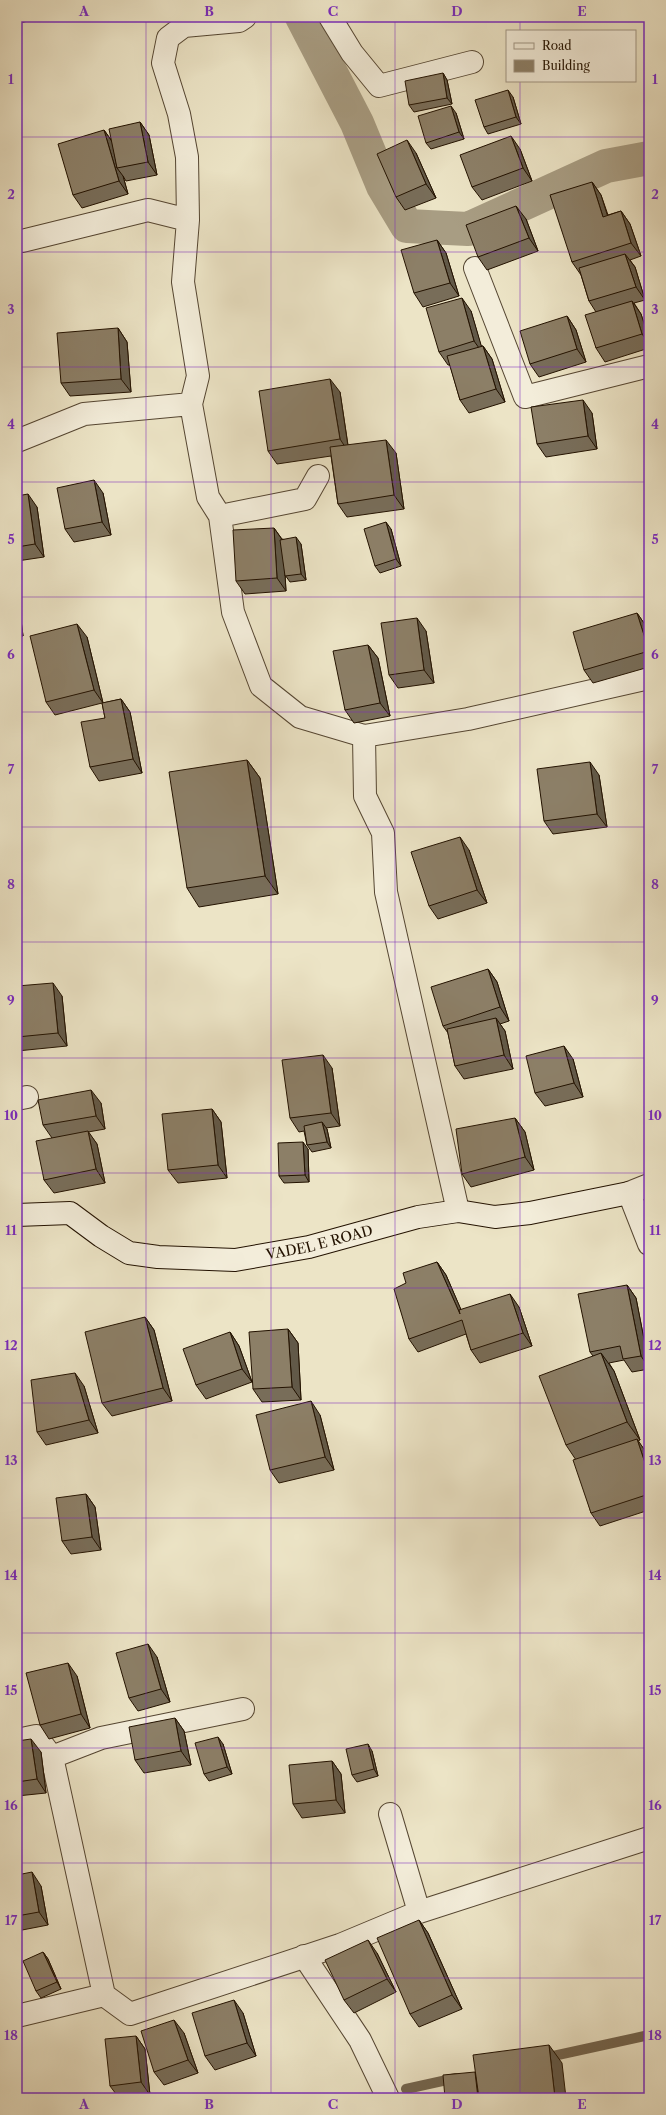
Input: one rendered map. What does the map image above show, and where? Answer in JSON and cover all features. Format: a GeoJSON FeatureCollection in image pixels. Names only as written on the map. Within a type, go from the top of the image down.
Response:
{"type":"FeatureCollection","features":[{"type":"Feature","properties":{"kind":"street"},"geometry":{"type":"LineString","coordinates":[[245,17],[239,21],[184,26],[168,38],[163,63],[179,114],[187,157],[188,220],[183,282],[198,376],[191,404],[208,497],[220,516],[233,612],[261,686],[300,717],[364,736],[468,718],[649,678]]}},
{"type":"Feature","properties":{"kind":"street"},"geometry":{"type":"LineString","coordinates":[[330,17],[352,53],[379,86],[472,62]]}},
{"type":"Feature","properties":{"kind":"street"},"geometry":{"type":"LineString","coordinates":[[17,240],[22,241],[148,210],[188,220]]}},
{"type":"Feature","properties":{"kind":"street"},"geometry":{"type":"LineString","coordinates":[[475,268],[525,397],[649,366]]}},
{"type":"Feature","properties":{"kind":"street"},"geometry":{"type":"LineString","coordinates":[[17,441],[84,414],[191,404]]}},
{"type":"Feature","properties":{"kind":"street"},"geometry":{"type":"LineString","coordinates":[[220,516],[305,499],[318,476]]}},
{"type":"Feature","properties":{"kind":"street"},"geometry":{"type":"LineString","coordinates":[[364,736],[365,796],[383,833],[386,892],[458,1211]]}},
{"type":"Feature","properties":{"kind":"street"},"geometry":{"type":"LineString","coordinates":[[639,1189],[649,1244]]}},
{"type":"Feature","properties":{"kind":"street","name":"VADEL E ROAD"},"geometry":{"type":"LineString","coordinates":[[17,1215],[70,1213],[101,1236],[129,1253],[158,1257],[235,1260],[309,1247],[418,1217],[458,1211],[495,1217],[530,1213],[639,1189]]}},
{"type":"Feature","properties":{"kind":"street"},"geometry":{"type":"LineString","coordinates":[[52,1757],[101,1738],[243,1709]]}},
{"type":"Feature","properties":{"kind":"street"},"geometry":{"type":"LineString","coordinates":[[17,1740],[36,1736],[52,1757],[104,1995],[130,2014],[340,1945],[419,1912],[649,1838]]}},
{"type":"Feature","properties":{"kind":"street"},"geometry":{"type":"LineString","coordinates":[[390,1814],[419,1912]]}},
{"type":"Feature","properties":{"kind":"street"},"geometry":{"type":"LineString","coordinates":[[304,1956],[360,2040],[388,2098]]}},
{"type":"Feature","properties":{"kind":"street"},"geometry":{"type":"LineString","coordinates":[[17,2016],[104,1995]]}},
{"type":"Feature","properties":{"kind":"building"},"geometry":{"type":"Polygon","coordinates":[[[443,73],[447,98],[409,105],[405,81],[443,73]]]}},
{"type":"Feature","properties":{"kind":"building"},"geometry":{"type":"Polygon","coordinates":[[[508,90],[516,117],[484,127],[475,100],[508,90]]]}},
{"type":"Feature","properties":{"kind":"building"},"geometry":{"type":"Polygon","coordinates":[[[451,106],[459,132],[426,143],[418,116],[451,106]]]}},
{"type":"Feature","properties":{"kind":"building"},"geometry":{"type":"Polygon","coordinates":[[[140,122],[148,162],[117,168],[109,129],[140,122]]]}},
{"type":"Feature","properties":{"kind":"building"},"geometry":{"type":"Polygon","coordinates":[[[104,130],[119,181],[73,195],[58,144],[104,130]]]}},
{"type":"Feature","properties":{"kind":"building"},"geometry":{"type":"Polygon","coordinates":[[[511,136],[523,168],[472,187],[460,155],[511,136]]]}},
{"type":"Feature","properties":{"kind":"building"},"geometry":{"type":"Polygon","coordinates":[[[407,140],[426,184],[396,197],[377,154],[407,140]]]}},
{"type":"Feature","properties":{"kind":"building"},"geometry":{"type":"Polygon","coordinates":[[[592,182],[603,217],[621,211],[631,243],[572,262],[550,195],[592,182]]]}},
{"type":"Feature","properties":{"kind":"building"},"geometry":{"type":"Polygon","coordinates":[[[516,206],[529,238],[478,257],[466,225],[516,206]]]}},
{"type":"Feature","properties":{"kind":"building"},"geometry":{"type":"Polygon","coordinates":[[[437,240],[450,283],[414,293],[401,250],[437,240]]]}},
{"type":"Feature","properties":{"kind":"building"},"geometry":{"type":"Polygon","coordinates":[[[625,254],[636,287],[589,301],[579,268],[625,254]]]}},
{"type":"Feature","properties":{"kind":"building"},"geometry":{"type":"Polygon","coordinates":[[[462,298],[474,341],[439,352],[426,308],[462,298]]]}},
{"type":"Feature","properties":{"kind":"building"},"geometry":{"type":"Polygon","coordinates":[[[632,301],[642,334],[596,348],[585,315],[632,301]]]}},
{"type":"Feature","properties":{"kind":"building"},"geometry":{"type":"Polygon","coordinates":[[[567,316],[577,349],[530,364],[520,331],[567,316]]]}},
{"type":"Feature","properties":{"kind":"building"},"geometry":{"type":"Polygon","coordinates":[[[118,328],[121,379],[61,383],[57,333],[118,328]]]}},
{"type":"Feature","properties":{"kind":"building"},"geometry":{"type":"Polygon","coordinates":[[[483,346],[496,389],[460,400],[447,356],[483,346]]]}},
{"type":"Feature","properties":{"kind":"building"},"geometry":{"type":"Polygon","coordinates":[[[330,379],[340,439],[268,451],[259,391],[330,379]]]}},
{"type":"Feature","properties":{"kind":"building"},"geometry":{"type":"Polygon","coordinates":[[[583,400],[588,436],[537,444],[531,407],[583,400]]]}},
{"type":"Feature","properties":{"kind":"building"},"geometry":{"type":"Polygon","coordinates":[[[386,440],[394,495],[338,504],[330,447],[386,440]]]}},
{"type":"Feature","properties":{"kind":"building"},"geometry":{"type":"Polygon","coordinates":[[[94,480],[102,522],[65,529],[57,488],[94,480]]]}},
{"type":"Feature","properties":{"kind":"building"},"geometry":{"type":"Polygon","coordinates":[[[28,494],[35,544],[17,547],[17,496],[28,494]]]}},
{"type":"Feature","properties":{"kind":"building"},"geometry":{"type":"Polygon","coordinates":[[[386,522],[396,559],[375,566],[364,529],[386,522]]]}},
{"type":"Feature","properties":{"kind":"building"},"geometry":{"type":"Polygon","coordinates":[[[274,528],[277,578],[236,581],[233,530],[274,528]]]}},
{"type":"Feature","properties":{"kind":"building"},"geometry":{"type":"Polygon","coordinates":[[[296,537],[301,574],[285,576],[280,540],[296,537]]]}},
{"type":"Feature","properties":{"kind":"building"},"geometry":{"type":"Polygon","coordinates":[[[637,613],[649,651],[584,670],[573,632],[637,613]]]}},
{"type":"Feature","properties":{"kind":"building"},"geometry":{"type":"Polygon","coordinates":[[[417,618],[424,670],[389,675],[381,623],[417,618]]]}},
{"type":"Feature","properties":{"kind":"building"},"geometry":{"type":"Polygon","coordinates":[[[77,624],[94,690],[46,702],[30,636],[77,624]]]}},
{"type":"Feature","properties":{"kind":"building"},"geometry":{"type":"Polygon","coordinates":[[[368,645],[380,703],[345,710],[333,651],[368,645]]]}},
{"type":"Feature","properties":{"kind":"building"},"geometry":{"type":"Polygon","coordinates":[[[121,699],[133,759],[90,767],[81,722],[105,718],[102,703],[121,699]]]}},
{"type":"Feature","properties":{"kind":"building"},"geometry":{"type":"Polygon","coordinates":[[[247,760],[265,876],[187,888],[169,772],[247,760]]]}},
{"type":"Feature","properties":{"kind":"building"},"geometry":{"type":"Polygon","coordinates":[[[590,762],[597,814],[544,821],[537,769],[590,762]]]}},
{"type":"Feature","properties":{"kind":"building"},"geometry":{"type":"Polygon","coordinates":[[[460,837],[477,890],[429,906],[411,852],[460,837]]]}},
{"type":"Feature","properties":{"kind":"building"},"geometry":{"type":"Polygon","coordinates":[[[488,969],[500,1007],[443,1026],[431,987],[488,969]]]}},
{"type":"Feature","properties":{"kind":"building"},"geometry":{"type":"Polygon","coordinates":[[[53,983],[58,1033],[17,1037],[17,986],[53,983]]]}},
{"type":"Feature","properties":{"kind":"building"},"geometry":{"type":"Polygon","coordinates":[[[496,1018],[504,1055],[455,1066],[447,1029],[496,1018]]]}},
{"type":"Feature","properties":{"kind":"building"},"geometry":{"type":"Polygon","coordinates":[[[564,1046],[574,1083],[535,1093],[526,1056],[564,1046]]]}},
{"type":"Feature","properties":{"kind":"building"},"geometry":{"type":"Polygon","coordinates":[[[323,1055],[331,1113],[290,1118],[282,1060],[323,1055]]]}},
{"type":"Feature","properties":{"kind":"building"},"geometry":{"type":"Polygon","coordinates":[[[91,1090],[96,1116],[43,1125],[38,1100],[91,1090]]]}},
{"type":"Feature","properties":{"kind":"building"},"geometry":{"type":"Polygon","coordinates":[[[212,1109],[218,1165],[168,1170],[162,1114],[212,1109]]]}},
{"type":"Feature","properties":{"kind":"building"},"geometry":{"type":"Polygon","coordinates":[[[515,1118],[525,1157],[462,1174],[456,1129],[515,1118]]]}},
{"type":"Feature","properties":{"kind":"building"},"geometry":{"type":"Polygon","coordinates":[[[322,1122],[327,1142],[307,1145],[304,1126],[322,1122]]]}},
{"type":"Feature","properties":{"kind":"building"},"geometry":{"type":"Polygon","coordinates":[[[88,1131],[96,1169],[44,1180],[36,1141],[88,1131]]]}},
{"type":"Feature","properties":{"kind":"building"},"geometry":{"type":"Polygon","coordinates":[[[303,1142],[305,1175],[279,1176],[278,1143],[303,1142]]]}},
{"type":"Feature","properties":{"kind":"building"},"geometry":{"type":"Polygon","coordinates":[[[437,1262],[460,1314],[459,1310],[510,1294],[523,1333],[471,1350],[462,1320],[409,1339],[394,1289],[406,1283],[403,1273],[437,1262]]]}},
{"type":"Feature","properties":{"kind":"building"},"geometry":{"type":"Polygon","coordinates":[[[627,1285],[641,1356],[623,1359],[620,1346],[590,1352],[578,1294],[627,1285]]]}},
{"type":"Feature","properties":{"kind":"building"},"geometry":{"type":"Polygon","coordinates":[[[145,1317],[163,1388],[102,1403],[85,1332],[145,1317]]]}},
{"type":"Feature","properties":{"kind":"building"},"geometry":{"type":"Polygon","coordinates":[[[288,1329],[292,1387],[253,1389],[249,1332],[288,1329]]]}},
{"type":"Feature","properties":{"kind":"building"},"geometry":{"type":"Polygon","coordinates":[[[230,1332],[242,1369],[196,1385],[183,1349],[230,1332]]]}},
{"type":"Feature","properties":{"kind":"building"},"geometry":{"type":"Polygon","coordinates":[[[601,1353],[627,1422],[566,1445],[539,1376],[601,1353]]]}},
{"type":"Feature","properties":{"kind":"building"},"geometry":{"type":"Polygon","coordinates":[[[75,1373],[89,1420],[37,1432],[31,1380],[75,1373]]]}},
{"type":"Feature","properties":{"kind":"building"},"geometry":{"type":"Polygon","coordinates":[[[311,1401],[325,1457],[270,1470],[256,1415],[311,1401]]]}},
{"type":"Feature","properties":{"kind":"building"},"geometry":{"type":"Polygon","coordinates":[[[637,1439],[649,1475],[649,1494],[591,1513],[573,1460],[637,1439]]]}},
{"type":"Feature","properties":{"kind":"building"},"geometry":{"type":"Polygon","coordinates":[[[86,1494],[92,1537],[62,1541],[56,1498],[86,1494]]]}},
{"type":"Feature","properties":{"kind":"building"},"geometry":{"type":"Polygon","coordinates":[[[148,1644],[161,1689],[129,1698],[116,1653],[148,1644]]]}},
{"type":"Feature","properties":{"kind":"building"},"geometry":{"type":"Polygon","coordinates":[[[68,1663],[81,1714],[40,1725],[26,1673],[68,1663]]]}},
{"type":"Feature","properties":{"kind":"building"},"geometry":{"type":"Polygon","coordinates":[[[175,1718],[181,1751],[135,1760],[129,1727],[175,1718]]]}},
{"type":"Feature","properties":{"kind":"building"},"geometry":{"type":"Polygon","coordinates":[[[218,1737],[227,1767],[204,1774],[195,1743],[218,1737]]]}},
{"type":"Feature","properties":{"kind":"building"},"geometry":{"type":"Polygon","coordinates":[[[31,1739],[37,1779],[17,1782],[17,1741],[31,1739]]]}},
{"type":"Feature","properties":{"kind":"building"},"geometry":{"type":"Polygon","coordinates":[[[368,1744],[374,1769],[352,1775],[346,1749],[368,1744]]]}},
{"type":"Feature","properties":{"kind":"building"},"geometry":{"type":"Polygon","coordinates":[[[332,1761],[336,1800],[293,1804],[289,1765],[332,1761]]]}},
{"type":"Feature","properties":{"kind":"building"},"geometry":{"type":"Polygon","coordinates":[[[32,1872],[39,1912],[17,1916],[17,1875],[32,1872]]]}},
{"type":"Feature","properties":{"kind":"building"},"geometry":{"type":"Polygon","coordinates":[[[419,1920],[452,1995],[410,2014],[377,1938],[419,1920]]]}},
{"type":"Feature","properties":{"kind":"building"},"geometry":{"type":"Polygon","coordinates":[[[368,1940],[387,1979],[344,2000],[325,1960],[368,1940]]]}},
{"type":"Feature","properties":{"kind":"building"},"geometry":{"type":"Polygon","coordinates":[[[43,1952],[57,1982],[36,1991],[23,1961],[43,1952]]]}},
{"type":"Feature","properties":{"kind":"building"},"geometry":{"type":"Polygon","coordinates":[[[234,2000],[247,2043],[205,2056],[192,2013],[234,2000]]]}},
{"type":"Feature","properties":{"kind":"building"},"geometry":{"type":"Polygon","coordinates":[[[174,2020],[188,2060],[154,2072],[141,2031],[174,2020]]]}},
{"type":"Feature","properties":{"kind":"building"},"geometry":{"type":"Polygon","coordinates":[[[136,2036],[141,2082],[110,2086],[105,2039],[136,2036]]]}},
{"type":"Feature","properties":{"kind":"building"},"geometry":{"type":"Polygon","coordinates":[[[549,2045],[555,2098],[479,2098],[473,2055],[549,2045]]]}},
{"type":"Feature","properties":{"kind":"building"},"geometry":{"type":"Polygon","coordinates":[[[475,2072],[478,2098],[445,2098],[443,2075],[475,2072]]]}},
{"type":"Feature","properties":{"kind":"waterway"},"geometry":{"type":"LineString","coordinates":[[302,17],[357,123],[383,186],[407,226],[468,229],[606,166],[649,158]]}},
{"type":"Feature","properties":{"kind":"waterway"},"geometry":{"type":"LineString","coordinates":[[544,2058],[649,2035]]}},
{"type":"Feature","properties":{"kind":"waterway"},"geometry":{"type":"LineString","coordinates":[[406,2089],[456,2078]]}}]}
